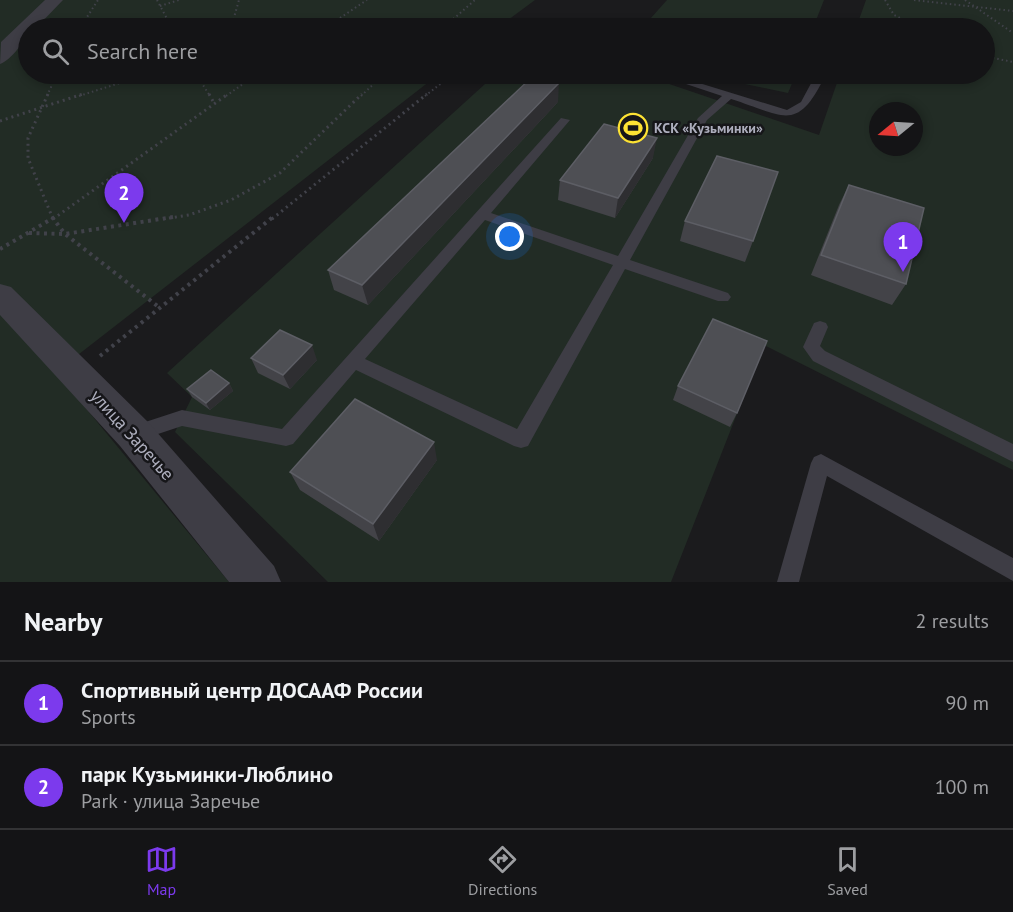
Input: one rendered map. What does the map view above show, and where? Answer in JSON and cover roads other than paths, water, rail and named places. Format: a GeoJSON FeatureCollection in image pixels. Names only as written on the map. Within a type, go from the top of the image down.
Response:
{"type":"FeatureCollection","features":[{"type":"Feature","properties":{"kind":"street"},"geometry":{"type":"LineString","coordinates":[[37,18],[55,0]]}},
{"type":"Feature","properties":{"kind":"street"},"geometry":{"type":"LineString","coordinates":[[0,58],[18,36]]}},
{"type":"Feature","properties":{"kind":"street","name":"улица Заречье"},"geometry":{"type":"LineString","coordinates":[[0,295],[134,434],[258,582]]}},
{"type":"Feature","properties":{"kind":"lane"},"geometry":{"type":"LineString","coordinates":[[693,84],[787,113],[798,111],[805,106],[816,84]]}},
{"type":"Feature","properties":{"kind":"lane"},"geometry":{"type":"LineString","coordinates":[[353,361],[521,440],[703,118],[729,95]]}},
{"type":"Feature","properties":{"kind":"lane"},"geometry":{"type":"LineString","coordinates":[[134,434],[182,418],[286,438],[565,120]]}},
{"type":"Feature","properties":{"kind":"lane"},"geometry":{"type":"LineString","coordinates":[[482,215],[723,297]]}},
{"type":"Feature","properties":{"kind":"lane"},"geometry":{"type":"LineString","coordinates":[[820,327],[811,347],[819,356],[1013,453]]}},
{"type":"Feature","properties":{"kind":"lane"},"geometry":{"type":"LineString","coordinates":[[788,582],[820,464],[1013,570]]}},
{"type":"Feature","properties":{"kind":"place","name":"КСК «Кузьминки»"},"geometry":{"type":"Point","coordinates":[633,128]}},
{"type":"Feature","properties":{"kind":"place","name":"парк Кузьминки-Люблино"},"geometry":{"type":"Point","coordinates":[124,223]}},
{"type":"Feature","properties":{"kind":"place","name":"Спортивный центр ДОСААФ России"},"geometry":{"type":"Point","coordinates":[903,272]}}]}
